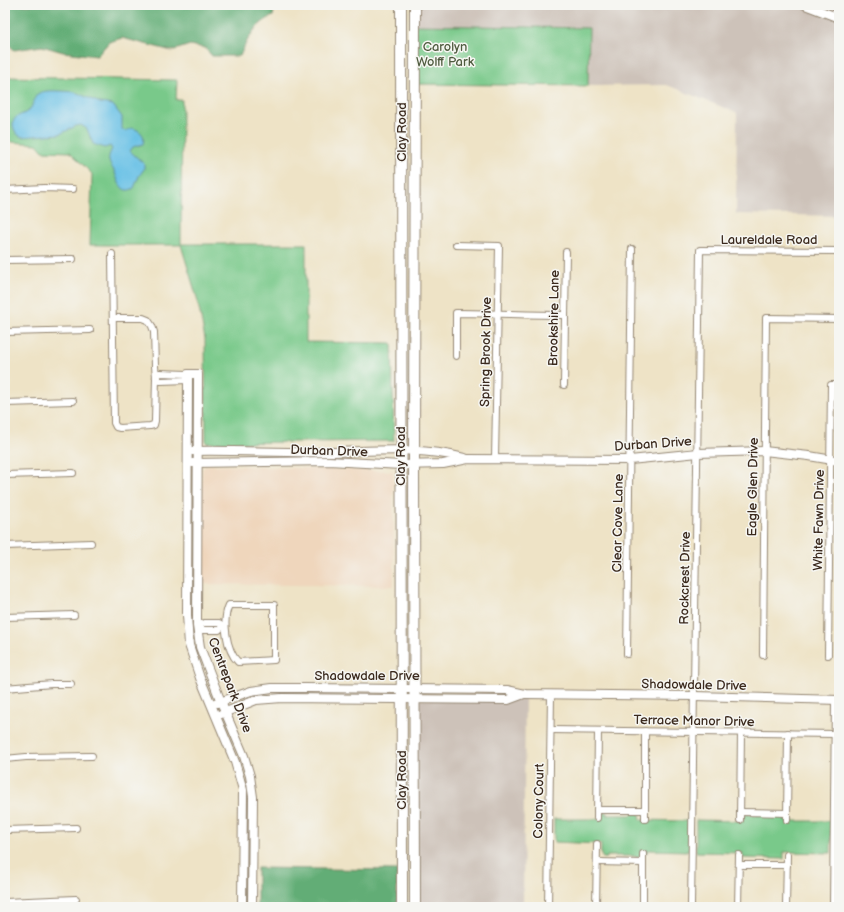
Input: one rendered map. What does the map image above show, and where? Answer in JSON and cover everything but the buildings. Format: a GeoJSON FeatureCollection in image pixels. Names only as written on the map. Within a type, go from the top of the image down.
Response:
{"type":"FeatureCollection","features":[{"type":"Feature","properties":{"kind":"main road","name":"Clay Road"},"geometry":{"type":"LineString","coordinates":[[402,5],[402,907]]}},
{"type":"Feature","properties":{"kind":"main road","name":"Clay Road"},"geometry":{"type":"LineString","coordinates":[[415,5],[415,907]]}},
{"type":"Feature","properties":{"kind":"main road"},"geometry":{"type":"LineString","coordinates":[[402,92],[414,92]]}},
{"type":"Feature","properties":{"kind":"main road"},"geometry":{"type":"LineString","coordinates":[[401,173],[415,172]]}},
{"type":"Feature","properties":{"kind":"main road"},"geometry":{"type":"LineString","coordinates":[[401,261],[414,261]]}},
{"type":"Feature","properties":{"kind":"main road"},"geometry":{"type":"LineString","coordinates":[[402,356],[414,357]]}},
{"type":"Feature","properties":{"kind":"main road"},"geometry":{"type":"LineString","coordinates":[[402,546],[414,546]]}},
{"type":"Feature","properties":{"kind":"main road"},"geometry":{"type":"LineString","coordinates":[[402,830],[415,830]]}},
{"type":"Feature","properties":{"kind":"street"},"geometry":{"type":"LineString","coordinates":[[805,5],[839,18]]}},
{"type":"Feature","properties":{"kind":"street"},"geometry":{"type":"LineString","coordinates":[[835,5],[839,6]]}},
{"type":"Feature","properties":{"kind":"street"},"geometry":{"type":"LineString","coordinates":[[5,190],[44,188],[73,189]]}},
{"type":"Feature","properties":{"kind":"street","name":"Spring Brook Drive"},"geometry":{"type":"LineString","coordinates":[[456,245],[498,246],[495,459]]}},
{"type":"Feature","properties":{"kind":"street","name":"Clear Cove Lane"},"geometry":{"type":"LineString","coordinates":[[627,654],[632,249]]}},
{"type":"Feature","properties":{"kind":"street","name":"Laureldale Road"},"geometry":{"type":"LineString","coordinates":[[700,250],[839,251]]}},
{"type":"Feature","properties":{"kind":"street","name":"Rockcrest Drive"},"geometry":{"type":"LineString","coordinates":[[691,907],[700,250]]}},
{"type":"Feature","properties":{"kind":"street","name":"Brookshire Lane"},"geometry":{"type":"LineString","coordinates":[[564,385],[566,252]]}},
{"type":"Feature","properties":{"kind":"street"},"geometry":{"type":"LineString","coordinates":[[112,254],[114,422],[116,427],[140,427],[154,425],[156,377],[154,366],[154,332],[152,326],[148,320],[143,318],[113,318]]}},
{"type":"Feature","properties":{"kind":"street"},"geometry":{"type":"LineString","coordinates":[[5,260],[73,259]]}},
{"type":"Feature","properties":{"kind":"street"},"geometry":{"type":"LineString","coordinates":[[456,356],[456,313],[498,313],[526,316],[565,315]]}},
{"type":"Feature","properties":{"kind":"street","name":"Eagle Glen Drive"},"geometry":{"type":"LineString","coordinates":[[762,655],[766,318],[839,319]]}},
{"type":"Feature","properties":{"kind":"street"},"geometry":{"type":"LineString","coordinates":[[5,332],[90,330]]}},
{"type":"Feature","properties":{"kind":"street"},"geometry":{"type":"LineString","coordinates":[[156,377],[159,373],[188,377]]}},
{"type":"Feature","properties":{"kind":"street"},"geometry":{"type":"LineString","coordinates":[[171,374],[171,381]]}},
{"type":"Feature","properties":{"kind":"street","name":"Centrepark Drive"},"geometry":{"type":"LineString","coordinates":[[242,907],[243,790],[235,762],[200,678],[189,645],[188,463],[193,451],[198,374],[188,377],[193,451],[197,463],[198,626],[200,647],[244,756],[251,783],[253,797],[252,907]]}},
{"type":"Feature","properties":{"kind":"street"},"geometry":{"type":"LineString","coordinates":[[156,377],[160,381],[171,381],[188,377]]}},
{"type":"Feature","properties":{"kind":"street","name":"White Fawn Drive"},"geometry":{"type":"LineString","coordinates":[[828,655],[831,385],[839,385]]}},
{"type":"Feature","properties":{"kind":"street"},"geometry":{"type":"LineString","coordinates":[[5,403],[73,401]]}},
{"type":"Feature","properties":{"kind":"street","name":"Durban Drive"},"geometry":{"type":"LineString","coordinates":[[193,451],[329,452],[414,450],[445,453],[468,459]]}},
{"type":"Feature","properties":{"kind":"street","name":"Durban Drive"},"geometry":{"type":"LineString","coordinates":[[188,463],[323,461],[401,466],[444,464],[468,459],[630,460],[698,453],[764,451],[839,461]]}},
{"type":"Feature","properties":{"kind":"street"},"geometry":{"type":"LineString","coordinates":[[5,475],[73,473]]}},
{"type":"Feature","properties":{"kind":"street"},"geometry":{"type":"LineString","coordinates":[[5,546],[91,543]]}},
{"type":"Feature","properties":{"kind":"street"},"geometry":{"type":"LineString","coordinates":[[188,543],[197,543]]}},
{"type":"Feature","properties":{"kind":"street"},"geometry":{"type":"LineString","coordinates":[[188,628],[198,626],[203,630],[219,630],[224,626],[226,612],[229,605],[274,605],[274,660],[238,662],[234,658],[224,626]]}},
{"type":"Feature","properties":{"kind":"street"},"geometry":{"type":"LineString","coordinates":[[5,617],[74,615]]}},
{"type":"Feature","properties":{"kind":"street"},"geometry":{"type":"LineString","coordinates":[[5,688],[72,684]]}},
{"type":"Feature","properties":{"kind":"street","name":"Shadowdale Drive"},"geometry":{"type":"LineString","coordinates":[[211,705],[251,691],[272,688],[415,688],[507,690],[525,694],[551,695],[694,696],[837,700]]}},
{"type":"Feature","properties":{"kind":"street"},"geometry":{"type":"LineString","coordinates":[[305,688],[305,698]]}},
{"type":"Feature","properties":{"kind":"street","name":"Shadowdale Drive"},"geometry":{"type":"LineString","coordinates":[[216,717],[256,700],[305,698],[508,700],[525,694]]}},
{"type":"Feature","properties":{"kind":"street","name":"Colony Court"},"geometry":{"type":"LineString","coordinates":[[548,907],[551,695]]}},
{"type":"Feature","properties":{"kind":"street"},"geometry":{"type":"LineString","coordinates":[[833,907],[837,700]]}},
{"type":"Feature","properties":{"kind":"street","name":"Terrace Manor Drive"},"geometry":{"type":"LineString","coordinates":[[551,730],[836,734]]}},
{"type":"Feature","properties":{"kind":"street"},"geometry":{"type":"LineString","coordinates":[[597,818],[598,730]]}},
{"type":"Feature","properties":{"kind":"street"},"geometry":{"type":"LineString","coordinates":[[645,731],[645,819]]}},
{"type":"Feature","properties":{"kind":"street"},"geometry":{"type":"LineString","coordinates":[[740,820],[741,732]]}},
{"type":"Feature","properties":{"kind":"street"},"geometry":{"type":"LineString","coordinates":[[787,820],[788,733]]}},
{"type":"Feature","properties":{"kind":"street"},"geometry":{"type":"LineString","coordinates":[[5,759],[26,757],[92,756]]}},
{"type":"Feature","properties":{"kind":"street"},"geometry":{"type":"LineString","coordinates":[[241,785],[251,783]]}},
{"type":"Feature","properties":{"kind":"street"},"geometry":{"type":"LineString","coordinates":[[597,810],[644,810]]}},
{"type":"Feature","properties":{"kind":"street"},"geometry":{"type":"LineString","coordinates":[[740,812],[787,813]]}},
{"type":"Feature","properties":{"kind":"street"},"geometry":{"type":"LineString","coordinates":[[5,830],[76,828]]}},
{"type":"Feature","properties":{"kind":"street"},"geometry":{"type":"LineString","coordinates":[[596,907],[597,844]]}},
{"type":"Feature","properties":{"kind":"street"},"geometry":{"type":"LineString","coordinates":[[643,854],[643,907]]}},
{"type":"Feature","properties":{"kind":"street"},"geometry":{"type":"LineString","coordinates":[[738,907],[739,855]]}},
{"type":"Feature","properties":{"kind":"street"},"geometry":{"type":"LineString","coordinates":[[786,907],[787,855]]}},
{"type":"Feature","properties":{"kind":"street"},"geometry":{"type":"LineString","coordinates":[[242,856],[253,856]]}},
{"type":"Feature","properties":{"kind":"street"},"geometry":{"type":"LineString","coordinates":[[597,862],[643,863]]}},
{"type":"Feature","properties":{"kind":"street"},"geometry":{"type":"LineString","coordinates":[[739,865],[787,865]]}},
{"type":"Feature","properties":{"kind":"street"},"geometry":{"type":"LineString","coordinates":[[5,902],[76,899]]}},
{"type":"Feature","properties":{"kind":"shaded area"},"geometry":{"type":"Polygon","coordinates":[[[415,5],[839,5],[839,216],[736,214],[737,113],[667,85],[588,86],[589,28],[414,25],[415,5]]]}},
{"type":"Feature","properties":{"kind":"shaded area"},"geometry":{"type":"Polygon","coordinates":[[[207,465],[393,471],[394,586],[202,584],[202,469],[207,465]]]}},
{"type":"Feature","properties":{"kind":"shaded area"},"geometry":{"type":"Polygon","coordinates":[[[525,694],[523,907],[415,907],[415,699],[508,700],[525,694]]]}},
{"type":"Feature","properties":{"kind":"green space"},"geometry":{"type":"Polygon","coordinates":[[[5,5],[275,5],[273,16],[256,28],[246,43],[240,56],[212,56],[205,48],[190,45],[172,51],[122,38],[109,42],[97,56],[63,52],[42,46],[14,50],[9,45],[5,45],[5,5]]]}},
{"type":"Feature","properties":{"kind":"green space","name":"Carolyn Wolff Park"},"geometry":{"type":"Polygon","coordinates":[[[414,25],[589,28],[588,86],[414,84],[414,25]]]}},
{"type":"Feature","properties":{"kind":"green space"},"geometry":{"type":"Polygon","coordinates":[[[5,77],[177,80],[176,100],[182,100],[181,244],[306,244],[306,342],[392,343],[394,441],[206,443],[205,339],[197,298],[181,245],[90,245],[92,174],[70,152],[43,151],[37,144],[11,142],[5,138],[5,77]]]}},
{"type":"Feature","properties":{"kind":"green space"},"geometry":{"type":"Polygon","coordinates":[[[605,812],[607,815],[632,815],[633,813],[640,814],[641,820],[689,821],[689,851],[648,850],[648,852],[641,853],[637,858],[634,856],[607,856],[607,858],[603,858],[601,855],[601,844],[554,842],[554,819],[601,819],[602,814],[605,812]]]}},
{"type":"Feature","properties":{"kind":"green space"},"geometry":{"type":"Polygon","coordinates":[[[744,814],[785,815],[785,821],[831,821],[831,853],[784,852],[784,859],[743,858],[743,853],[696,852],[696,820],[743,821],[744,814]]]}},
{"type":"Feature","properties":{"kind":"green space"},"geometry":{"type":"Polygon","coordinates":[[[257,868],[397,870],[397,905],[395,907],[257,907],[257,868]]]}},
{"type":"Feature","properties":{"kind":"water"},"geometry":{"type":"Polygon","coordinates":[[[44,91],[75,92],[100,103],[113,105],[122,117],[122,129],[125,131],[132,128],[142,133],[144,138],[143,144],[133,147],[130,151],[144,164],[144,169],[134,188],[126,190],[121,186],[109,161],[109,156],[112,149],[110,146],[105,148],[93,144],[87,129],[81,125],[60,134],[22,137],[16,132],[13,121],[30,109],[39,93],[44,91]]]}}]}
